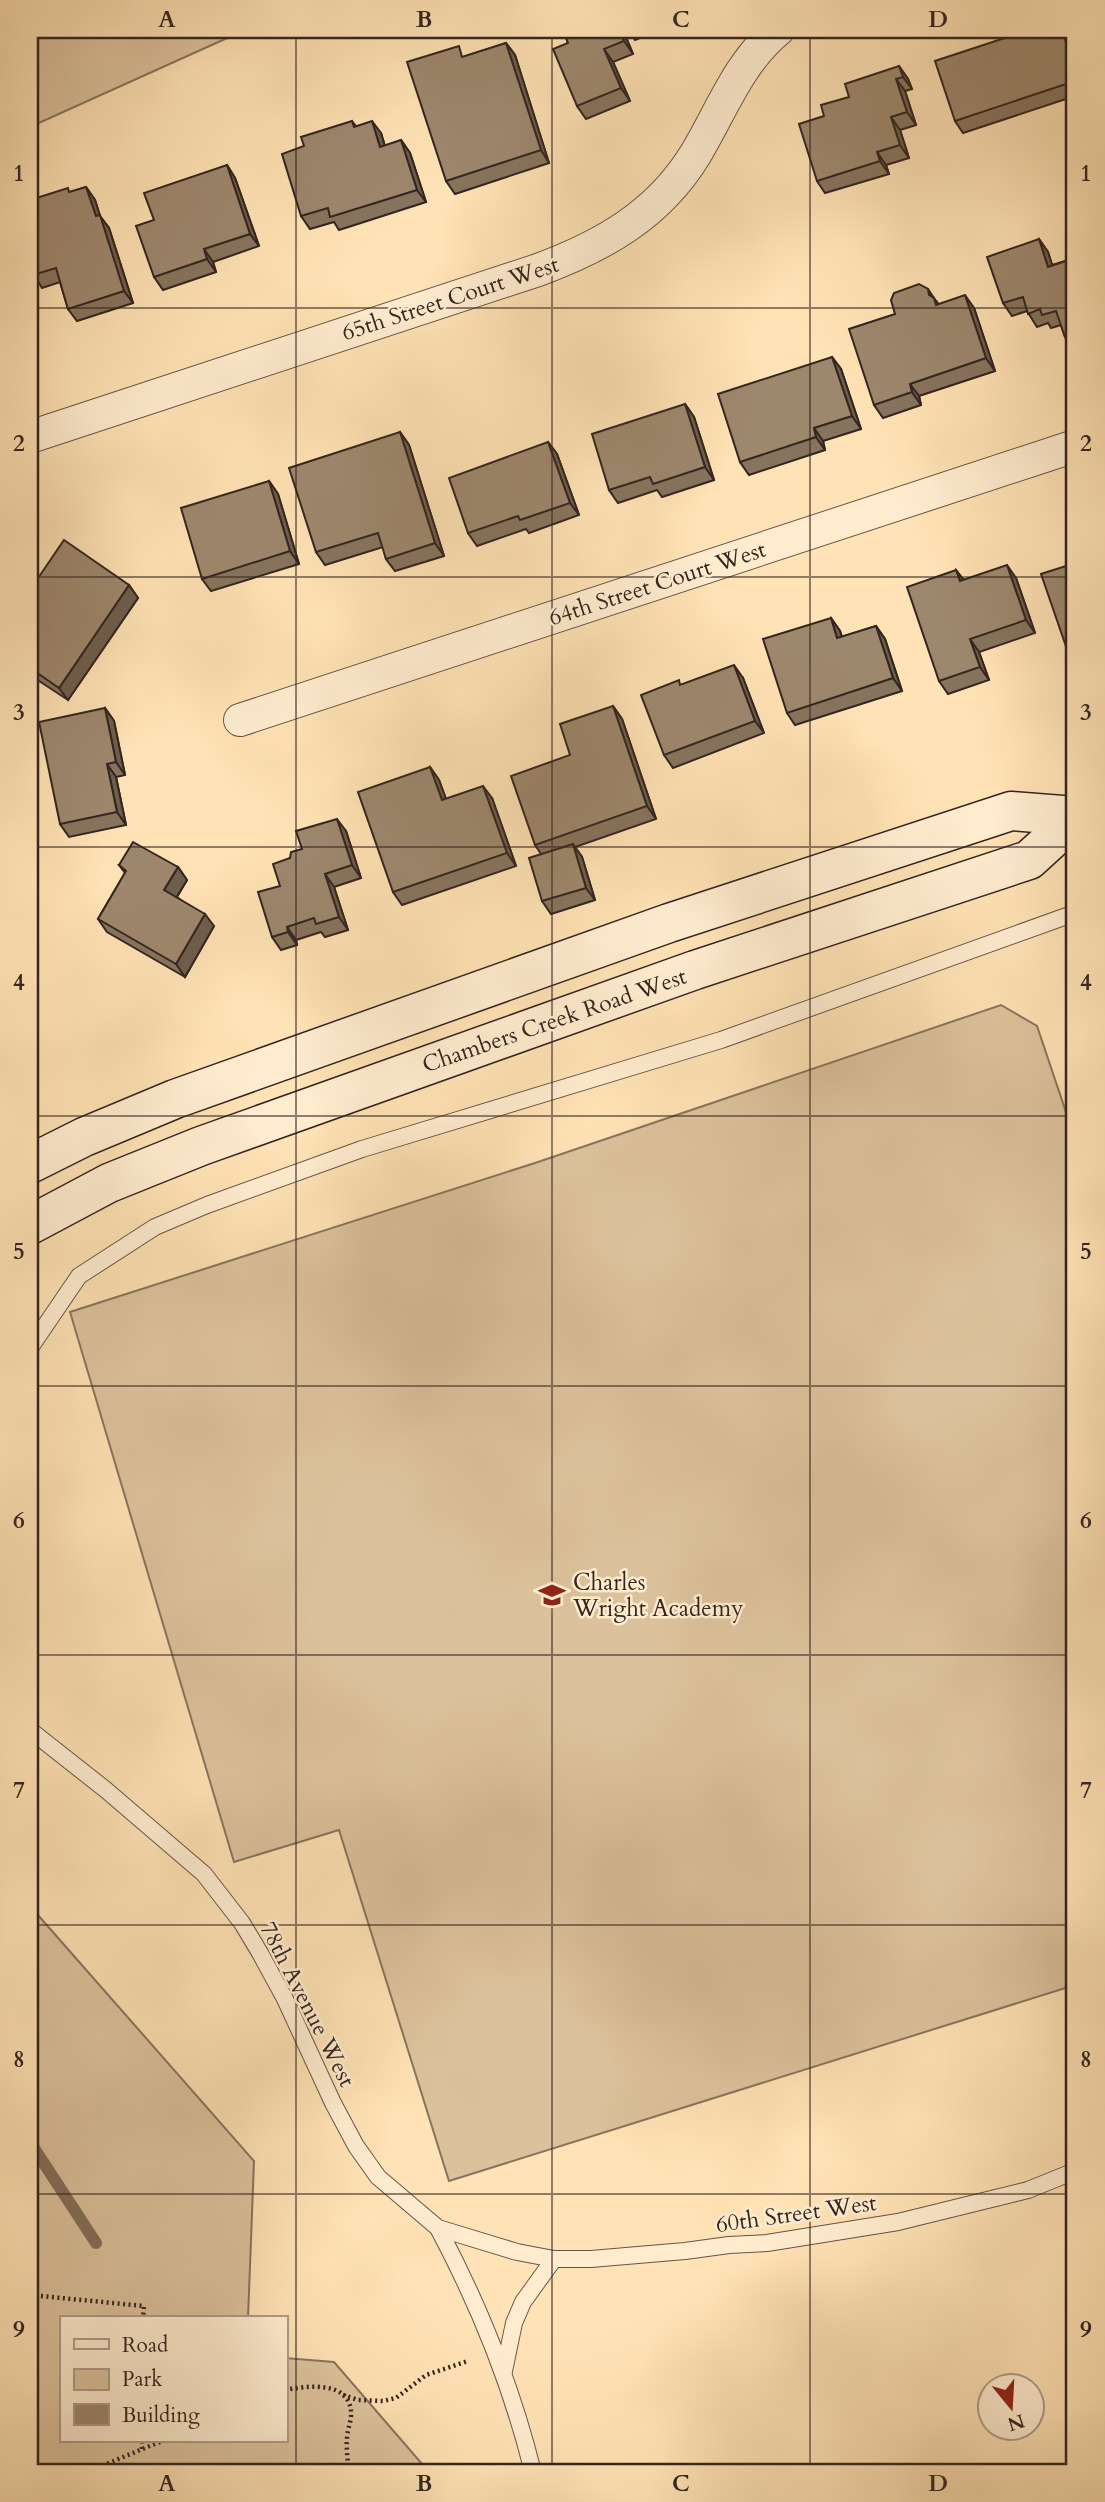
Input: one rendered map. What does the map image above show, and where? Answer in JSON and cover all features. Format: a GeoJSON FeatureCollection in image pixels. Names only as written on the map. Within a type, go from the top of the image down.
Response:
{"type":"FeatureCollection","features":[{"type":"Feature","properties":{"kind":"street","name":"65th Street Court West"},"geometry":{"type":"LineString","coordinates":[[30,437],[538,270],[572,258],[608,240],[662,197],[686,169],[745,67],[767,38],[778,30]]}},
{"type":"Feature","properties":{"kind":"street","name":"64th Street Court West"},"geometry":{"type":"LineString","coordinates":[[240,720],[1075,446]]}},
{"type":"Feature","properties":{"kind":"street","name":"Chambers Creek Road West"},"geometry":{"type":"LineString","coordinates":[[30,1164],[84,1137],[176,1099],[669,923],[1011,811],[1075,817]]}},
{"type":"Feature","properties":{"kind":"street","name":"Chambers Creek Road West"},"geometry":{"type":"LineString","coordinates":[[30,1224],[109,1183],[201,1146],[695,970],[1029,860],[1075,817]]}},
{"type":"Feature","properties":{"kind":"lane"},"geometry":{"type":"LineString","coordinates":[[30,1348],[79,1276],[155,1227],[362,1149],[720,1040],[1075,913]]}},
{"type":"Feature","properties":{"kind":"lane","name":"78th Avenue West"},"geometry":{"type":"LineString","coordinates":[[30,1730],[106,1790],[204,1874],[242,1923],[260,1953],[285,1998],[333,2103],[356,2146],[379,2177],[438,2228],[517,2252]]}},
{"type":"Feature","properties":{"kind":"lane","name":"60th Street West"},"geometry":{"type":"LineString","coordinates":[[517,2252],[554,2259],[591,2259],[767,2243],[898,2222],[1028,2190],[1075,2171]]}},
{"type":"Feature","properties":{"kind":"lane"},"geometry":{"type":"LineString","coordinates":[[438,2228],[460,2270],[496,2352],[526,2441],[533,2472]]}},
{"type":"Feature","properties":{"kind":"lane"},"geometry":{"type":"LineString","coordinates":[[503,2373],[514,2323],[523,2302],[554,2259]]}},
{"type":"Feature","properties":{"kind":"path"},"geometry":{"type":"LineString","coordinates":[[30,2295],[144,2306],[144,2316]]}},
{"type":"Feature","properties":{"kind":"path"},"geometry":{"type":"LineString","coordinates":[[287,2390],[305,2386],[326,2387],[358,2400],[383,2401],[396,2398],[426,2375],[496,2352]]}},
{"type":"Feature","properties":{"kind":"path"},"geometry":{"type":"LineString","coordinates":[[343,2395],[352,2410],[346,2441],[349,2472]]}},
{"type":"Feature","properties":{"kind":"path"},"geometry":{"type":"LineString","coordinates":[[142,2442],[142,2449]]}},
{"type":"Feature","properties":{"kind":"path"},"geometry":{"type":"LineString","coordinates":[[88,2472],[160,2442]]}},
{"type":"Feature","properties":{"kind":"green space"},"geometry":{"type":"Polygon","coordinates":[[[30,30],[245,30],[30,127],[30,30]]]}},
{"type":"Feature","properties":{"kind":"green space","name":"Charles Wright Academy"},"geometry":{"type":"Polygon","coordinates":[[[1001,1005],[1037,1026],[1075,1139],[1075,1985],[449,2181],[339,1830],[234,1862],[70,1312],[535,1163],[1001,1005]]]}},
{"type":"Feature","properties":{"kind":"green space"},"geometry":{"type":"Polygon","coordinates":[[[30,1906],[254,2161],[248,2316],[60,2316],[60,2442],[287,2442],[287,2358],[334,2362],[429,2472],[30,2472],[30,1906]]]}},
{"type":"Feature","properties":{"kind":"building"},"geometry":{"type":"Polygon","coordinates":[[[563,30],[619,30],[624,41],[604,49],[621,88],[577,106],[553,49],[568,43],[563,30]]]}},
{"type":"Feature","properties":{"kind":"building"},"geometry":{"type":"Polygon","coordinates":[[[1029,30],[1062,30],[1075,70],[1075,81],[955,121],[935,61],[1029,30]]]}},
{"type":"Feature","properties":{"kind":"building"},"geometry":{"type":"Polygon","coordinates":[[[506,43],[541,150],[446,181],[407,62],[459,46],[462,57],[506,43]]]}},
{"type":"Feature","properties":{"kind":"building"},"geometry":{"type":"Polygon","coordinates":[[[899,66],[903,77],[896,79],[907,112],[891,117],[900,145],[877,152],[880,161],[817,181],[799,124],[824,116],[821,105],[849,97],[845,84],[899,66]]]}},
{"type":"Feature","properties":{"kind":"building"},"geometry":{"type":"Polygon","coordinates":[[[352,121],[354,127],[372,121],[380,147],[401,140],[417,190],[330,217],[328,208],[301,216],[282,154],[304,146],[301,137],[352,121]]]}},
{"type":"Feature","properties":{"kind":"building"},"geometry":{"type":"Polygon","coordinates":[[[227,165],[250,234],[204,249],[207,259],[154,277],[136,226],[154,220],[144,193],[227,165]]]}},
{"type":"Feature","properties":{"kind":"building"},"geometry":{"type":"Polygon","coordinates":[[[86,187],[96,216],[100,215],[124,291],[68,309],[56,268],[33,275],[30,270],[30,200],[68,188],[69,192],[86,187]]]}},
{"type":"Feature","properties":{"kind":"building"},"geometry":{"type":"Polygon","coordinates":[[[1039,239],[1048,267],[1075,258],[1075,333],[1065,337],[1056,311],[1042,315],[1040,309],[1028,314],[1023,297],[1003,303],[987,257],[1039,239]]]}},
{"type":"Feature","properties":{"kind":"building"},"geometry":{"type":"Polygon","coordinates":[[[919,284],[928,289],[936,305],[965,295],[986,358],[910,384],[912,392],[874,405],[849,329],[895,314],[891,300],[894,293],[919,284]]]}},
{"type":"Feature","properties":{"kind":"building"},"geometry":{"type":"Polygon","coordinates":[[[832,357],[852,416],[814,428],[816,437],[740,462],[718,394],[832,357]]]}},
{"type":"Feature","properties":{"kind":"building"},"geometry":{"type":"Polygon","coordinates":[[[685,404],[705,467],[653,484],[650,477],[609,490],[592,434],[685,404]]]}},
{"type":"Feature","properties":{"kind":"building"},"geometry":{"type":"Polygon","coordinates":[[[400,432],[435,543],[386,559],[378,533],[316,552],[289,468],[400,432]]]}},
{"type":"Feature","properties":{"kind":"building"},"geometry":{"type":"Polygon","coordinates":[[[548,442],[570,503],[520,520],[518,516],[468,533],[449,478],[548,442]]]}},
{"type":"Feature","properties":{"kind":"building"},"geometry":{"type":"Polygon","coordinates":[[[269,481],[290,551],[202,579],[181,508],[269,481]]]}},
{"type":"Feature","properties":{"kind":"building"},"geometry":{"type":"Polygon","coordinates":[[[64,540],[129,585],[59,688],[30,668],[30,590],[64,540]]]}},
{"type":"Feature","properties":{"kind":"building"},"geometry":{"type":"Polygon","coordinates":[[[1075,563],[1075,656],[1070,658],[1041,574],[1075,563]]]}},
{"type":"Feature","properties":{"kind":"building"},"geometry":{"type":"Polygon","coordinates":[[[1007,565],[1026,620],[970,639],[980,667],[939,681],[907,587],[956,570],[960,581],[1007,565]]]}},
{"type":"Feature","properties":{"kind":"building"},"geometry":{"type":"Polygon","coordinates":[[[831,618],[837,638],[876,626],[893,678],[787,713],[763,639],[831,618]]]}},
{"type":"Feature","properties":{"kind":"building"},"geometry":{"type":"Polygon","coordinates":[[[734,665],[755,721],[664,755],[641,695],[679,680],[680,685],[734,665]]]}},
{"type":"Feature","properties":{"kind":"building"},"geometry":{"type":"Polygon","coordinates":[[[613,706],[647,806],[535,845],[511,776],[570,755],[560,724],[613,706]]]}},
{"type":"Feature","properties":{"kind":"building"},"geometry":{"type":"Polygon","coordinates":[[[105,708],[116,762],[107,764],[117,812],[60,824],[39,722],[105,708]]]}},
{"type":"Feature","properties":{"kind":"building"},"geometry":{"type":"Polygon","coordinates":[[[430,767],[442,800],[483,786],[507,853],[393,892],[358,792],[430,767]]]}},
{"type":"Feature","properties":{"kind":"building"},"geometry":{"type":"Polygon","coordinates":[[[337,819],[352,865],[325,874],[339,917],[316,924],[314,918],[287,927],[288,932],[272,937],[258,892],[280,886],[273,864],[290,858],[291,852],[302,849],[296,831],[337,819]]]}},
{"type":"Feature","properties":{"kind":"building"},"geometry":{"type":"Polygon","coordinates":[[[133,842],[178,867],[164,890],[205,914],[176,964],[98,919],[126,871],[119,865],[133,842]]]}},
{"type":"Feature","properties":{"kind":"building"},"geometry":{"type":"Polygon","coordinates":[[[573,844],[586,888],[542,901],[529,858],[573,844]]]}},
{"type":"Feature","properties":{"kind":"waterway"},"geometry":{"type":"LineString","coordinates":[[30,2142],[96,2243]]}},
{"type":"Feature","properties":{"kind":"place","name":"Charles Wright Academy"},"geometry":{"type":"Point","coordinates":[552,1595]}}]}
